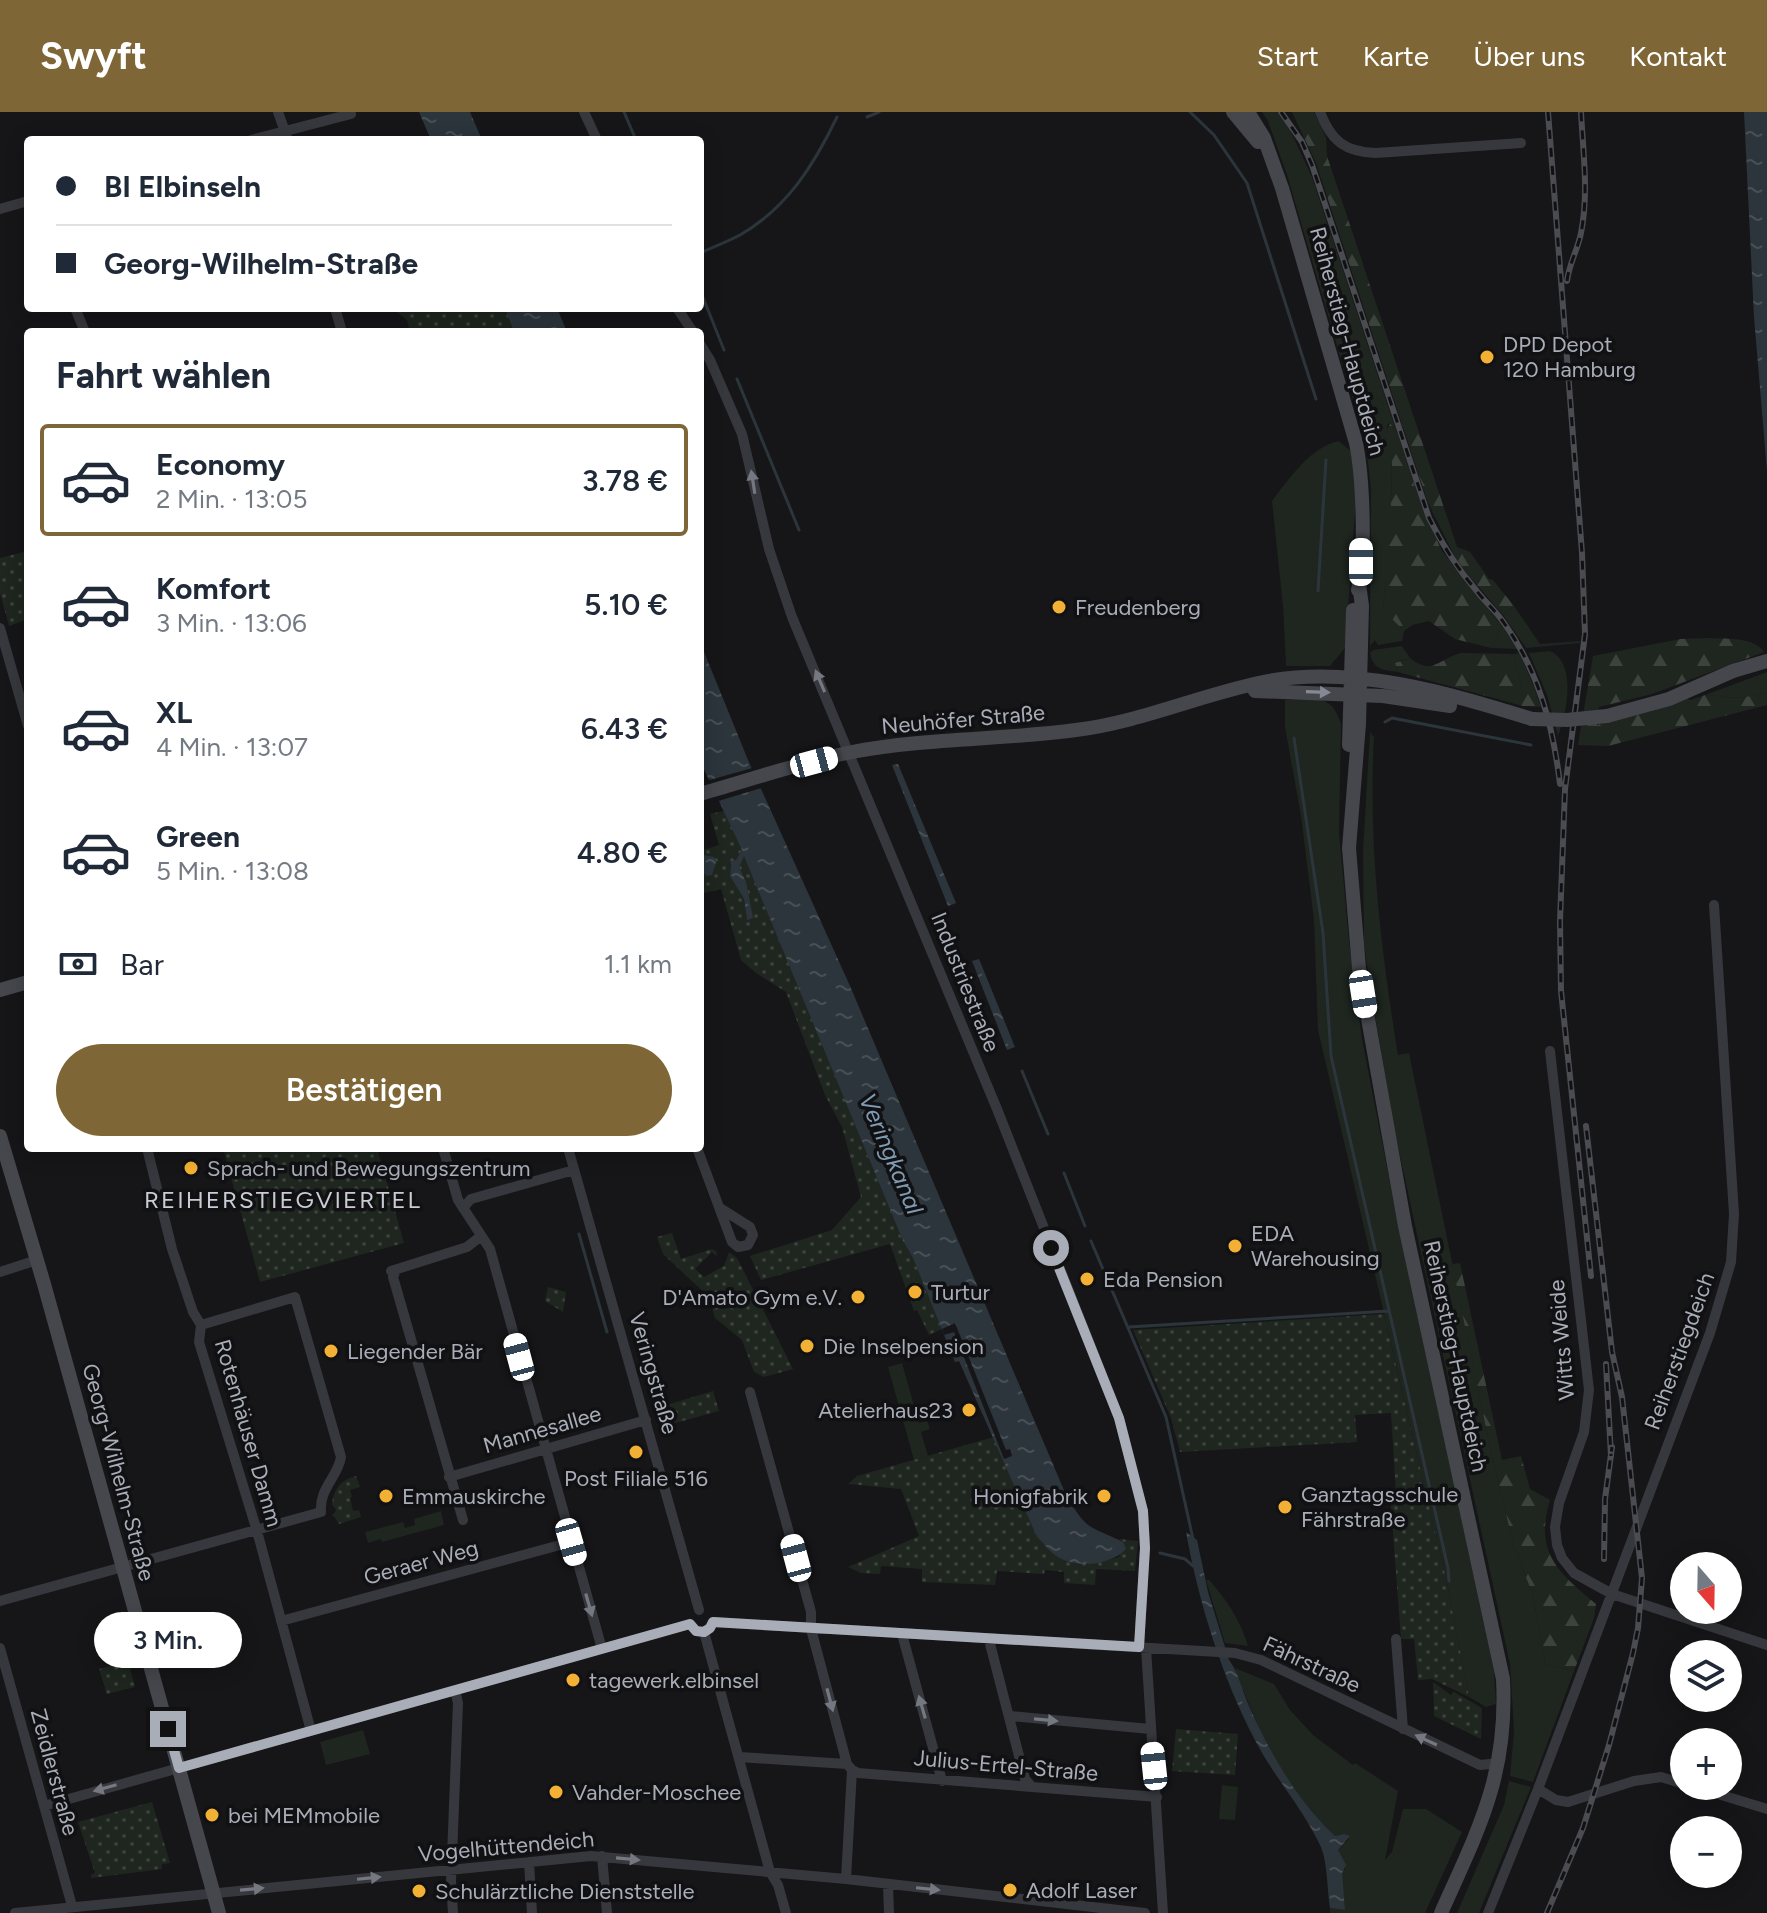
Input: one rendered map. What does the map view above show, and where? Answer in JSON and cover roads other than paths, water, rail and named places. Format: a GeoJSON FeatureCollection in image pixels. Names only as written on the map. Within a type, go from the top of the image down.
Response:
{"type":"FeatureCollection","features":[{"type":"Feature","properties":{"kind":"main road"},"geometry":{"type":"LineString","coordinates":[[1233,112],[1272,162]]}},
{"type":"Feature","properties":{"kind":"main road"},"geometry":{"type":"LineString","coordinates":[[1248,112],[1264,138],[1272,162]]}},
{"type":"Feature","properties":{"kind":"main road","name":"Reiherstieg-Hauptdeich"},"geometry":{"type":"LineString","coordinates":[[1272,162],[1288,205],[1356,443],[1361,471],[1359,584],[1354,606],[1359,724],[1349,848],[1359,968],[1405,1226],[1501,1666],[1504,1728],[1492,1793],[1441,1913]]}},
{"type":"Feature","properties":{"kind":"main road","name":"Neuhöfer Straße"},"geometry":{"type":"LineString","coordinates":[[1355,686],[1383,696],[1532,719],[1567,720],[1607,716],[1657,703],[1733,671],[1767,661]]}},
{"type":"Feature","properties":{"kind":"main road","name":"Neuhöfer Straße"},"geometry":{"type":"LineString","coordinates":[[705,793],[850,752],[1100,727],[1282,679],[1455,698],[1532,719]]}},
{"type":"Feature","properties":{"kind":"main road","name":"Reiherstieg-Hauptdeich"},"geometry":{"type":"LineString","coordinates":[[1352,797],[1348,755],[1355,686]]}},
{"type":"Feature","properties":{"kind":"main road"},"geometry":{"type":"LineString","coordinates":[[1359,724],[1370,706],[1383,696]]}},
{"type":"Feature","properties":{"kind":"main road"},"geometry":{"type":"LineString","coordinates":[[0,990],[24,983]]}},
{"type":"Feature","properties":{"kind":"main road","name":"Georg-Wilhelm-Straße"},"geometry":{"type":"LineString","coordinates":[[0,1136],[219,1913]]}},
{"type":"Feature","properties":{"kind":"street"},"geometry":{"type":"LineString","coordinates":[[278,112],[287,135],[351,114]]}},
{"type":"Feature","properties":{"kind":"street"},"geometry":{"type":"LineString","coordinates":[[584,112],[595,136]]}},
{"type":"Feature","properties":{"kind":"street"},"geometry":{"type":"LineString","coordinates":[[1320,112],[1327,131],[1356,152],[1521,143]]}},
{"type":"Feature","properties":{"kind":"street"},"geometry":{"type":"LineString","coordinates":[[0,209],[24,202]]}},
{"type":"Feature","properties":{"kind":"street","name":"Industriestraße"},"geometry":{"type":"LineString","coordinates":[[704,350],[742,434],[769,549],[792,617],[850,752],[1109,1391],[1122,1430],[1143,1511],[1142,1648],[1157,1797],[1163,1913]]}},
{"type":"Feature","properties":{"kind":"street"},"geometry":{"type":"LineString","coordinates":[[0,628],[24,712]]}},
{"type":"Feature","properties":{"kind":"street","name":"Reiherstiegdeich"},"geometry":{"type":"LineString","coordinates":[[1488,1913],[1710,1333],[1731,1262],[1734,1214],[1714,905]]}},
{"type":"Feature","properties":{"kind":"street","name":"Witts Weide"},"geometry":{"type":"LineString","coordinates":[[1550,1051],[1589,1390],[1584,1432],[1559,1503],[1555,1527],[1557,1545],[1562,1558],[1574,1573],[1612,1594],[1767,1645]]}},
{"type":"Feature","properties":{"kind":"street","name":"Rotenhäuser Damm"},"geometry":{"type":"LineString","coordinates":[[148,1152],[172,1249],[193,1312],[201,1325],[199,1342],[257,1531],[311,1731]]}},
{"type":"Feature","properties":{"kind":"street"},"geometry":{"type":"LineString","coordinates":[[444,1152],[463,1208],[490,1249],[602,1649]]}},
{"type":"Feature","properties":{"kind":"street","name":"Veringstraße"},"geometry":{"type":"LineString","coordinates":[[569,1152],[699,1610]]}},
{"type":"Feature","properties":{"kind":"street"},"geometry":{"type":"LineString","coordinates":[[699,1152],[720,1208]]}},
{"type":"Feature","properties":{"kind":"street"},"geometry":{"type":"LineString","coordinates":[[463,1208],[471,1199],[574,1170]]}},
{"type":"Feature","properties":{"kind":"street"},"geometry":{"type":"LineString","coordinates":[[463,1520],[393,1277],[394,1270],[467,1247],[481,1236]]}},
{"type":"Feature","properties":{"kind":"street"},"geometry":{"type":"LineString","coordinates":[[0,1272],[37,1260]]}},
{"type":"Feature","properties":{"kind":"street"},"geometry":{"type":"LineString","coordinates":[[0,1601],[321,1512],[325,1486],[340,1465],[341,1457],[295,1297],[201,1325]]}},
{"type":"Feature","properties":{"kind":"street"},"geometry":{"type":"LineString","coordinates":[[750,1392],[850,1767],[846,1879]]}},
{"type":"Feature","properties":{"kind":"street","name":"Mannesallee"},"geometry":{"type":"LineString","coordinates":[[449,1477],[646,1420]]}},
{"type":"Feature","properties":{"kind":"street","name":"Geraer Weg"},"geometry":{"type":"LineString","coordinates":[[281,1621],[571,1542]]}},
{"type":"Feature","properties":{"kind":"street"},"geometry":{"type":"LineString","coordinates":[[699,1610],[709,1612],[713,1622],[704,1632],[696,1631],[690,1624],[692,1615],[699,1610]]}},
{"type":"Feature","properties":{"kind":"street","name":"Fährstraße"},"geometry":{"type":"LineString","coordinates":[[713,1622],[1235,1653],[1261,1660],[1480,1765],[1499,1763]]}},
{"type":"Feature","properties":{"kind":"street"},"geometry":{"type":"LineString","coordinates":[[44,1806],[690,1624]]}},
{"type":"Feature","properties":{"kind":"street"},"geometry":{"type":"LineString","coordinates":[[704,1632],[770,1872],[778,1885],[786,1913]]}},
{"type":"Feature","properties":{"kind":"street"},"geometry":{"type":"LineString","coordinates":[[902,1634],[942,1781]]}},
{"type":"Feature","properties":{"kind":"street"},"geometry":{"type":"LineString","coordinates":[[1396,1639],[1403,1729]]}},
{"type":"Feature","properties":{"kind":"street"},"geometry":{"type":"LineString","coordinates":[[989,1640],[1025,1779],[1031,1786]]}},
{"type":"Feature","properties":{"kind":"street","name":"Zeidlerstraße"},"geometry":{"type":"LineString","coordinates":[[0,1648],[72,1906]]}},
{"type":"Feature","properties":{"kind":"street"},"geometry":{"type":"LineString","coordinates":[[453,1913],[458,1718],[455,1690]]}},
{"type":"Feature","properties":{"kind":"street"},"geometry":{"type":"LineString","coordinates":[[1010,1716],[1150,1729]]}},
{"type":"Feature","properties":{"kind":"street","name":"Julius-Ertel-Straße"},"geometry":{"type":"LineString","coordinates":[[739,1757],[850,1767],[858,1773],[1157,1797]]}},
{"type":"Feature","properties":{"kind":"street"},"geometry":{"type":"LineString","coordinates":[[1538,1789],[1556,1800],[1568,1802],[1634,1781],[1661,1777],[1670,1780]]}},
{"type":"Feature","properties":{"kind":"street"},"geometry":{"type":"LineString","coordinates":[[1738,1800],[1767,1809]]}},
{"type":"Feature","properties":{"kind":"street"},"geometry":{"type":"LineString","coordinates":[[602,1856],[607,1913]]}},
{"type":"Feature","properties":{"kind":"street","name":"Vogelhüttendeich"},"geometry":{"type":"LineString","coordinates":[[15,1913],[602,1856],[846,1879],[1050,1908],[1145,1913]]}},
{"type":"Feature","properties":{"kind":"street"},"geometry":{"type":"LineString","coordinates":[[529,1862],[532,1913]]}},
{"type":"Feature","properties":{"kind":"street"},"geometry":{"type":"LineString","coordinates":[[888,1885],[889,1913]]}},
{"type":"Feature","properties":{"kind":"water"},"geometry":{"type":"Polygon","coordinates":[[[419,112],[470,112],[480,136],[429,136],[419,112]]]}},
{"type":"Feature","properties":{"kind":"water"},"geometry":{"type":"Polygon","coordinates":[[[1744,112],[1767,112],[1767,471],[1754,317],[1744,112]]]}},
{"type":"Feature","properties":{"kind":"water"},"geometry":{"type":"Polygon","coordinates":[[[506,312],[559,312],[565,328],[512,328],[506,312]]]}},
{"type":"Feature","properties":{"kind":"water","name":"Veringkanal"},"geometry":{"type":"Polygon","coordinates":[[[704,652],[1066,1495],[1089,1526],[1123,1542],[1126,1549],[1119,1555],[1092,1564],[1072,1562],[1055,1555],[1037,1537],[959,1361],[955,1362],[744,856],[739,867],[746,882],[753,918],[747,920],[744,899],[730,876],[731,861],[736,860],[742,850],[704,769],[704,652]]]}},
{"type":"Feature","properties":{"kind":"water"},"geometry":{"type":"Polygon","coordinates":[[[898,764],[956,903],[948,906],[892,765],[898,764]]]}},
{"type":"Feature","properties":{"kind":"water"},"geometry":{"type":"Polygon","coordinates":[[[704,855],[714,857],[716,862],[712,875],[706,876],[704,855]]]}},
{"type":"Feature","properties":{"kind":"water"},"geometry":{"type":"Polygon","coordinates":[[[979,959],[1015,1047],[1007,1050],[972,961],[979,959]]]}},
{"type":"Feature","properties":{"kind":"water"},"geometry":{"type":"Polygon","coordinates":[[[1186,1532],[1197,1540],[1208,1592],[1229,1660],[1266,1741],[1308,1808],[1335,1836],[1350,1836],[1338,1850],[1346,1865],[1342,1873],[1345,1910],[1330,1908],[1321,1847],[1264,1755],[1222,1666],[1205,1613],[1186,1532]]]}},
{"type":"Feature","properties":{"kind":"waterway"},"geometry":{"type":"LineString","coordinates":[[624,112],[634,136]]}},
{"type":"Feature","properties":{"kind":"waterway"},"geometry":{"type":"LineString","coordinates":[[867,117],[879,112]]}},
{"type":"Feature","properties":{"kind":"waterway"},"geometry":{"type":"LineString","coordinates":[[1190,112],[1214,135],[1247,183],[1316,399]]}},
{"type":"Feature","properties":{"kind":"waterway"},"geometry":{"type":"LineString","coordinates":[[704,251],[740,235],[772,212],[809,168],[837,117]]}},
{"type":"Feature","properties":{"kind":"waterway"},"geometry":{"type":"LineString","coordinates":[[704,300],[724,350]]}},
{"type":"Feature","properties":{"kind":"waterway"},"geometry":{"type":"LineString","coordinates":[[737,379],[799,530]]}},
{"type":"Feature","properties":{"kind":"waterway"},"geometry":{"type":"LineString","coordinates":[[1318,591],[1326,460]]}},
{"type":"Feature","properties":{"kind":"waterway"},"geometry":{"type":"LineString","coordinates":[[1385,722],[1392,718],[1531,745]]}},
{"type":"Feature","properties":{"kind":"waterway"},"geometry":{"type":"LineString","coordinates":[[1294,738],[1323,933],[1331,1056],[1449,1581]]}},
{"type":"Feature","properties":{"kind":"waterway"},"geometry":{"type":"LineString","coordinates":[[1022,1071],[1048,1134]]}},
{"type":"Feature","properties":{"kind":"waterway"},"geometry":{"type":"LineString","coordinates":[[1064,1173],[1085,1226]]}},
{"type":"Feature","properties":{"kind":"waterway"},"geometry":{"type":"LineString","coordinates":[[579,1234],[607,1332]]}},
{"type":"Feature","properties":{"kind":"waterway"},"geometry":{"type":"LineString","coordinates":[[1091,1241],[1166,1417],[1193,1539]]}},
{"type":"Feature","properties":{"kind":"waterway"},"geometry":{"type":"LineString","coordinates":[[1129,1327],[1389,1311]]}},
{"type":"Feature","properties":{"kind":"waterway"},"geometry":{"type":"LineString","coordinates":[[1160,1553],[1185,1559],[1193,1566]]}},
{"type":"Feature","properties":{"kind":"railway"},"geometry":{"type":"LineString","coordinates":[[1281,112],[1302,142],[1312,165],[1429,518],[1456,564],[1501,619],[1527,661],[1548,720],[1560,784]]}},
{"type":"Feature","properties":{"kind":"railway"},"geometry":{"type":"LineString","coordinates":[[1548,112],[1582,553],[1585,634],[1565,789],[1561,991],[1591,1276]]}},
{"type":"Feature","properties":{"kind":"railway"},"geometry":{"type":"LineString","coordinates":[[1567,281],[1581,233],[1585,203],[1581,112]]}},
{"type":"Feature","properties":{"kind":"railway"},"geometry":{"type":"LineString","coordinates":[[1547,1913],[1583,1828],[1609,1745],[1638,1628],[1642,1578],[1622,1397],[1612,1352],[1586,1126]]}},
{"type":"Feature","properties":{"kind":"railway"},"geometry":{"type":"LineString","coordinates":[[1606,1364],[1611,1456]]}},
{"type":"Feature","properties":{"kind":"railway"},"geometry":{"type":"LineString","coordinates":[[1604,1559],[1605,1499],[1612,1447]]}},
{"type":"Feature","properties":{"kind":"place","name":"DPD Depot 120 Hamburg"},"geometry":{"type":"Point","coordinates":[1487,357]}},
{"type":"Feature","properties":{"kind":"place","name":"Freudenberg"},"geometry":{"type":"Point","coordinates":[1059,607]}},
{"type":"Feature","properties":{"kind":"place","name":"Sprach- und Bewegungszentrum"},"geometry":{"type":"Point","coordinates":[191,1168]}},
{"type":"Feature","properties":{"kind":"place","name":"EDA Warehousing"},"geometry":{"type":"Point","coordinates":[1235,1246]}},
{"type":"Feature","properties":{"kind":"place","name":"Eda Pension"},"geometry":{"type":"Point","coordinates":[1087,1279]}},
{"type":"Feature","properties":{"kind":"place","name":"Turtur"},"geometry":{"type":"Point","coordinates":[915,1292]}},
{"type":"Feature","properties":{"kind":"place","name":"D'Amato Gym e.V."},"geometry":{"type":"Point","coordinates":[858,1297]}},
{"type":"Feature","properties":{"kind":"place","name":"Die Inselpension"},"geometry":{"type":"Point","coordinates":[807,1346]}},
{"type":"Feature","properties":{"kind":"place","name":"Liegender Bär"},"geometry":{"type":"Point","coordinates":[331,1351]}},
{"type":"Feature","properties":{"kind":"place","name":"Atelierhaus23"},"geometry":{"type":"Point","coordinates":[969,1410]}},
{"type":"Feature","properties":{"kind":"place","name":"Post Filiale 516"},"geometry":{"type":"Point","coordinates":[636,1452]}},
{"type":"Feature","properties":{"kind":"place","name":"Emmauskirche"},"geometry":{"type":"Point","coordinates":[386,1496]}},
{"type":"Feature","properties":{"kind":"place","name":"Honigfabrik"},"geometry":{"type":"Point","coordinates":[1104,1496]}},
{"type":"Feature","properties":{"kind":"place","name":"Ganztagsschule Fährstraße"},"geometry":{"type":"Point","coordinates":[1285,1507]}},
{"type":"Feature","properties":{"kind":"place","name":"tagewerk.elbinsel"},"geometry":{"type":"Point","coordinates":[573,1680]}},
{"type":"Feature","properties":{"kind":"place","name":"Vahder-Moschee"},"geometry":{"type":"Point","coordinates":[556,1792]}},
{"type":"Feature","properties":{"kind":"place","name":"bei MEMmobile"},"geometry":{"type":"Point","coordinates":[212,1815]}},
{"type":"Feature","properties":{"kind":"place","name":"Adolf Laser"},"geometry":{"type":"Point","coordinates":[1010,1890]}},
{"type":"Feature","properties":{"kind":"place","name":"Schulärztliche Dienststelle"},"geometry":{"type":"Point","coordinates":[419,1891]}},
{"type":"Feature","properties":{"kind":"district","name":"REIHERSTIEGVIERTEL"},"geometry":{"type":"Point","coordinates":[283,1200]}}]}
